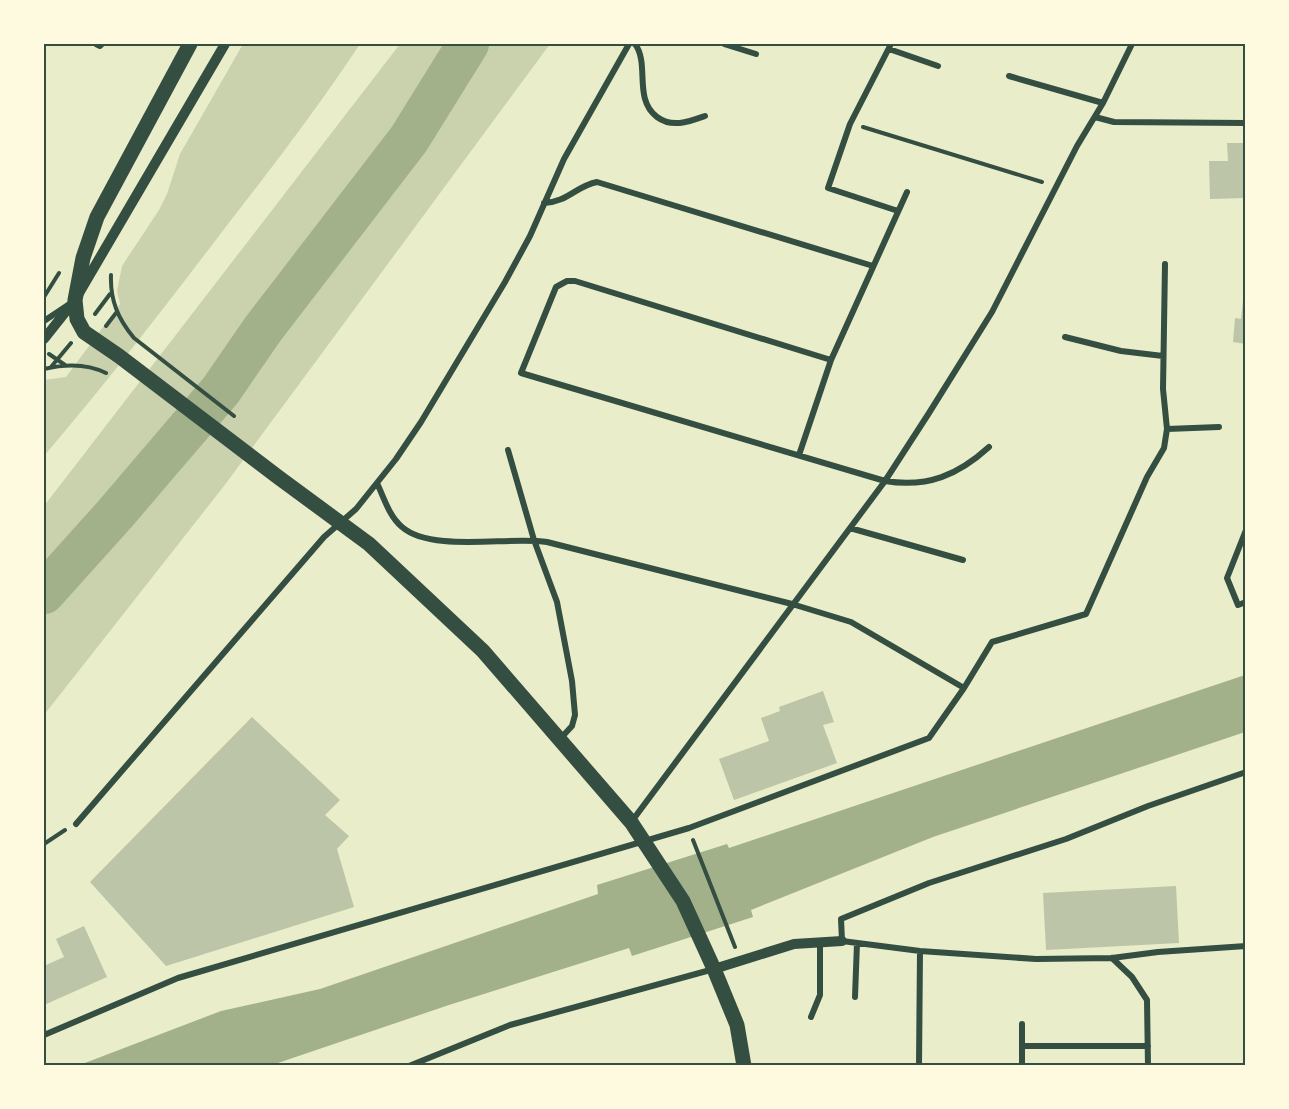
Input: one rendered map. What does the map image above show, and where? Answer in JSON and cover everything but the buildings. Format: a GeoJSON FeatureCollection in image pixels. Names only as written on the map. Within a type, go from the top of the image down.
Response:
{"type":"FeatureCollection","features":[{"type":"Feature","properties":{"kind":"main road"},"geometry":{"type":"LineString","coordinates":[[190,44],[98,217],[83,258],[75,300],[77,319],[84,332],[369,544],[483,651],[631,822],[683,901],[737,1025],[744,1065]]}},
{"type":"Feature","properties":{"kind":"street"},"geometry":{"type":"LineString","coordinates":[[96,44],[100,46],[102,44]]}},
{"type":"Feature","properties":{"kind":"street"},"geometry":{"type":"LineString","coordinates":[[44,339],[75,300],[225,44]]}},
{"type":"Feature","properties":{"kind":"street"},"geometry":{"type":"LineString","coordinates":[[76,824],[324,537],[356,509],[421,422],[505,282],[530,236],[564,159],[629,44]]}},
{"type":"Feature","properties":{"kind":"street"},"geometry":{"type":"LineString","coordinates":[[635,44],[639,49],[641,60],[644,96],[651,112],[664,123],[684,123],[705,116]]}},
{"type":"Feature","properties":{"kind":"street"},"geometry":{"type":"LineString","coordinates":[[724,44],[756,54]]}},
{"type":"Feature","properties":{"kind":"street"},"geometry":{"type":"LineString","coordinates":[[631,822],[885,481],[992,312],[1132,44]]}},
{"type":"Feature","properties":{"kind":"street"},"geometry":{"type":"LineString","coordinates":[[898,211],[828,188],[850,124],[890,46],[938,66]]}},
{"type":"Feature","properties":{"kind":"street"},"geometry":{"type":"LineString","coordinates":[[1009,76],[1103,103]]}},
{"type":"Feature","properties":{"kind":"street"},"geometry":{"type":"LineString","coordinates":[[1095,117],[1114,122],[1245,123]]}},
{"type":"Feature","properties":{"kind":"street"},"geometry":{"type":"LineString","coordinates":[[544,202],[567,198],[587,184],[597,182],[873,267]]}},
{"type":"Feature","properties":{"kind":"street"},"geometry":{"type":"LineString","coordinates":[[799,455],[831,360],[907,192]]}},
{"type":"Feature","properties":{"kind":"street"},"geometry":{"type":"LineString","coordinates":[[44,1035],[178,978],[645,843],[929,738],[964,688],[992,642],[1086,614],[1147,477],[1164,448],[1167,429],[1163,389],[1166,264]]}},
{"type":"Feature","properties":{"kind":"street"},"geometry":{"type":"LineString","coordinates":[[831,360],[575,281],[567,281],[556,287],[521,373],[885,481],[905,484],[923,483],[951,474],[972,462],[989,447]]}},
{"type":"Feature","properties":{"kind":"street"},"geometry":{"type":"LineString","coordinates":[[44,321],[75,300]]}},
{"type":"Feature","properties":{"kind":"street"},"geometry":{"type":"LineString","coordinates":[[1065,337],[1121,351],[1163,356]]}},
{"type":"Feature","properties":{"kind":"street"},"geometry":{"type":"LineString","coordinates":[[1167,429],[1219,428]]}},
{"type":"Feature","properties":{"kind":"street"},"geometry":{"type":"LineString","coordinates":[[508,450],[534,540],[558,602],[572,681],[575,715],[572,726],[560,740]]}},
{"type":"Feature","properties":{"kind":"street"},"geometry":{"type":"LineString","coordinates":[[377,483],[392,516],[402,528],[417,536],[476,543],[534,540],[792,604],[851,622],[964,688]]}},
{"type":"Feature","properties":{"kind":"street"},"geometry":{"type":"LineString","coordinates":[[850,528],[963,560]]}},
{"type":"Feature","properties":{"kind":"street"},"geometry":{"type":"LineString","coordinates":[[1245,530],[1227,578],[1238,605],[1245,602]]}},
{"type":"Feature","properties":{"kind":"street"},"geometry":{"type":"LineString","coordinates":[[842,941],[841,919],[929,883],[1066,839],[1148,806],[1245,772]]}},
{"type":"Feature","properties":{"kind":"street"},"geometry":{"type":"LineString","coordinates":[[409,1065],[510,1025],[712,964],[794,944],[842,941],[920,951],[1036,959],[1112,958],[1158,952],[1245,946]]}},
{"type":"Feature","properties":{"kind":"street"},"geometry":{"type":"LineString","coordinates":[[811,1017],[820,995],[820,942]]}},
{"type":"Feature","properties":{"kind":"street"},"geometry":{"type":"LineString","coordinates":[[855,997],[856,943]]}},
{"type":"Feature","properties":{"kind":"street"},"geometry":{"type":"LineString","coordinates":[[920,951],[920,1065]]}},
{"type":"Feature","properties":{"kind":"street"},"geometry":{"type":"LineString","coordinates":[[1112,958],[1132,977],[1148,1000],[1148,1065]]}},
{"type":"Feature","properties":{"kind":"street"},"geometry":{"type":"LineString","coordinates":[[1022,1024],[1022,1065]]}},
{"type":"Feature","properties":{"kind":"street"},"geometry":{"type":"LineString","coordinates":[[1022,1046],[1148,1046]]}},
{"type":"Feature","properties":{"kind":"path"},"geometry":{"type":"LineString","coordinates":[[850,124],[1056,186]]}},
{"type":"Feature","properties":{"kind":"path"},"geometry":{"type":"LineString","coordinates":[[116,313],[134,338],[235,417]]}},
{"type":"Feature","properties":{"kind":"path"},"geometry":{"type":"LineString","coordinates":[[44,350],[66,365]]}},
{"type":"Feature","properties":{"kind":"path"},"geometry":{"type":"LineString","coordinates":[[44,369],[66,365],[92,366],[105,372]]}},
{"type":"Feature","properties":{"kind":"path"},"geometry":{"type":"LineString","coordinates":[[44,844],[76,824]]}},
{"type":"Feature","properties":{"kind":"path"},"geometry":{"type":"LineString","coordinates":[[691,833],[736,951]]}},
{"type":"Feature","properties":{"kind":"shaded area"},"geometry":{"type":"Polygon","coordinates":[[[243,44],[360,44],[312,113],[138,342],[44,456],[44,380],[66,377],[120,304],[117,291],[122,266],[159,210],[167,194],[180,154],[243,44]]]}},
{"type":"Feature","properties":{"kind":"shaded area"},"geometry":{"type":"Polygon","coordinates":[[[400,44],[550,44],[224,486],[44,715],[44,506],[400,44]]]}},
{"type":"Feature","properties":{"kind":"shaded area"},"geometry":{"type":"Polygon","coordinates":[[[1245,675],[1245,732],[933,837],[751,910],[753,917],[632,956],[629,948],[449,1005],[272,1065],[77,1066],[221,1011],[320,989],[598,894],[597,885],[727,844],[729,848],[1245,675]]]}},
{"type":"Feature","properties":{"kind":"waterway"},"geometry":{"type":"LineString","coordinates":[[44,593],[221,390],[263,329],[409,139],[468,44]]}}]}
